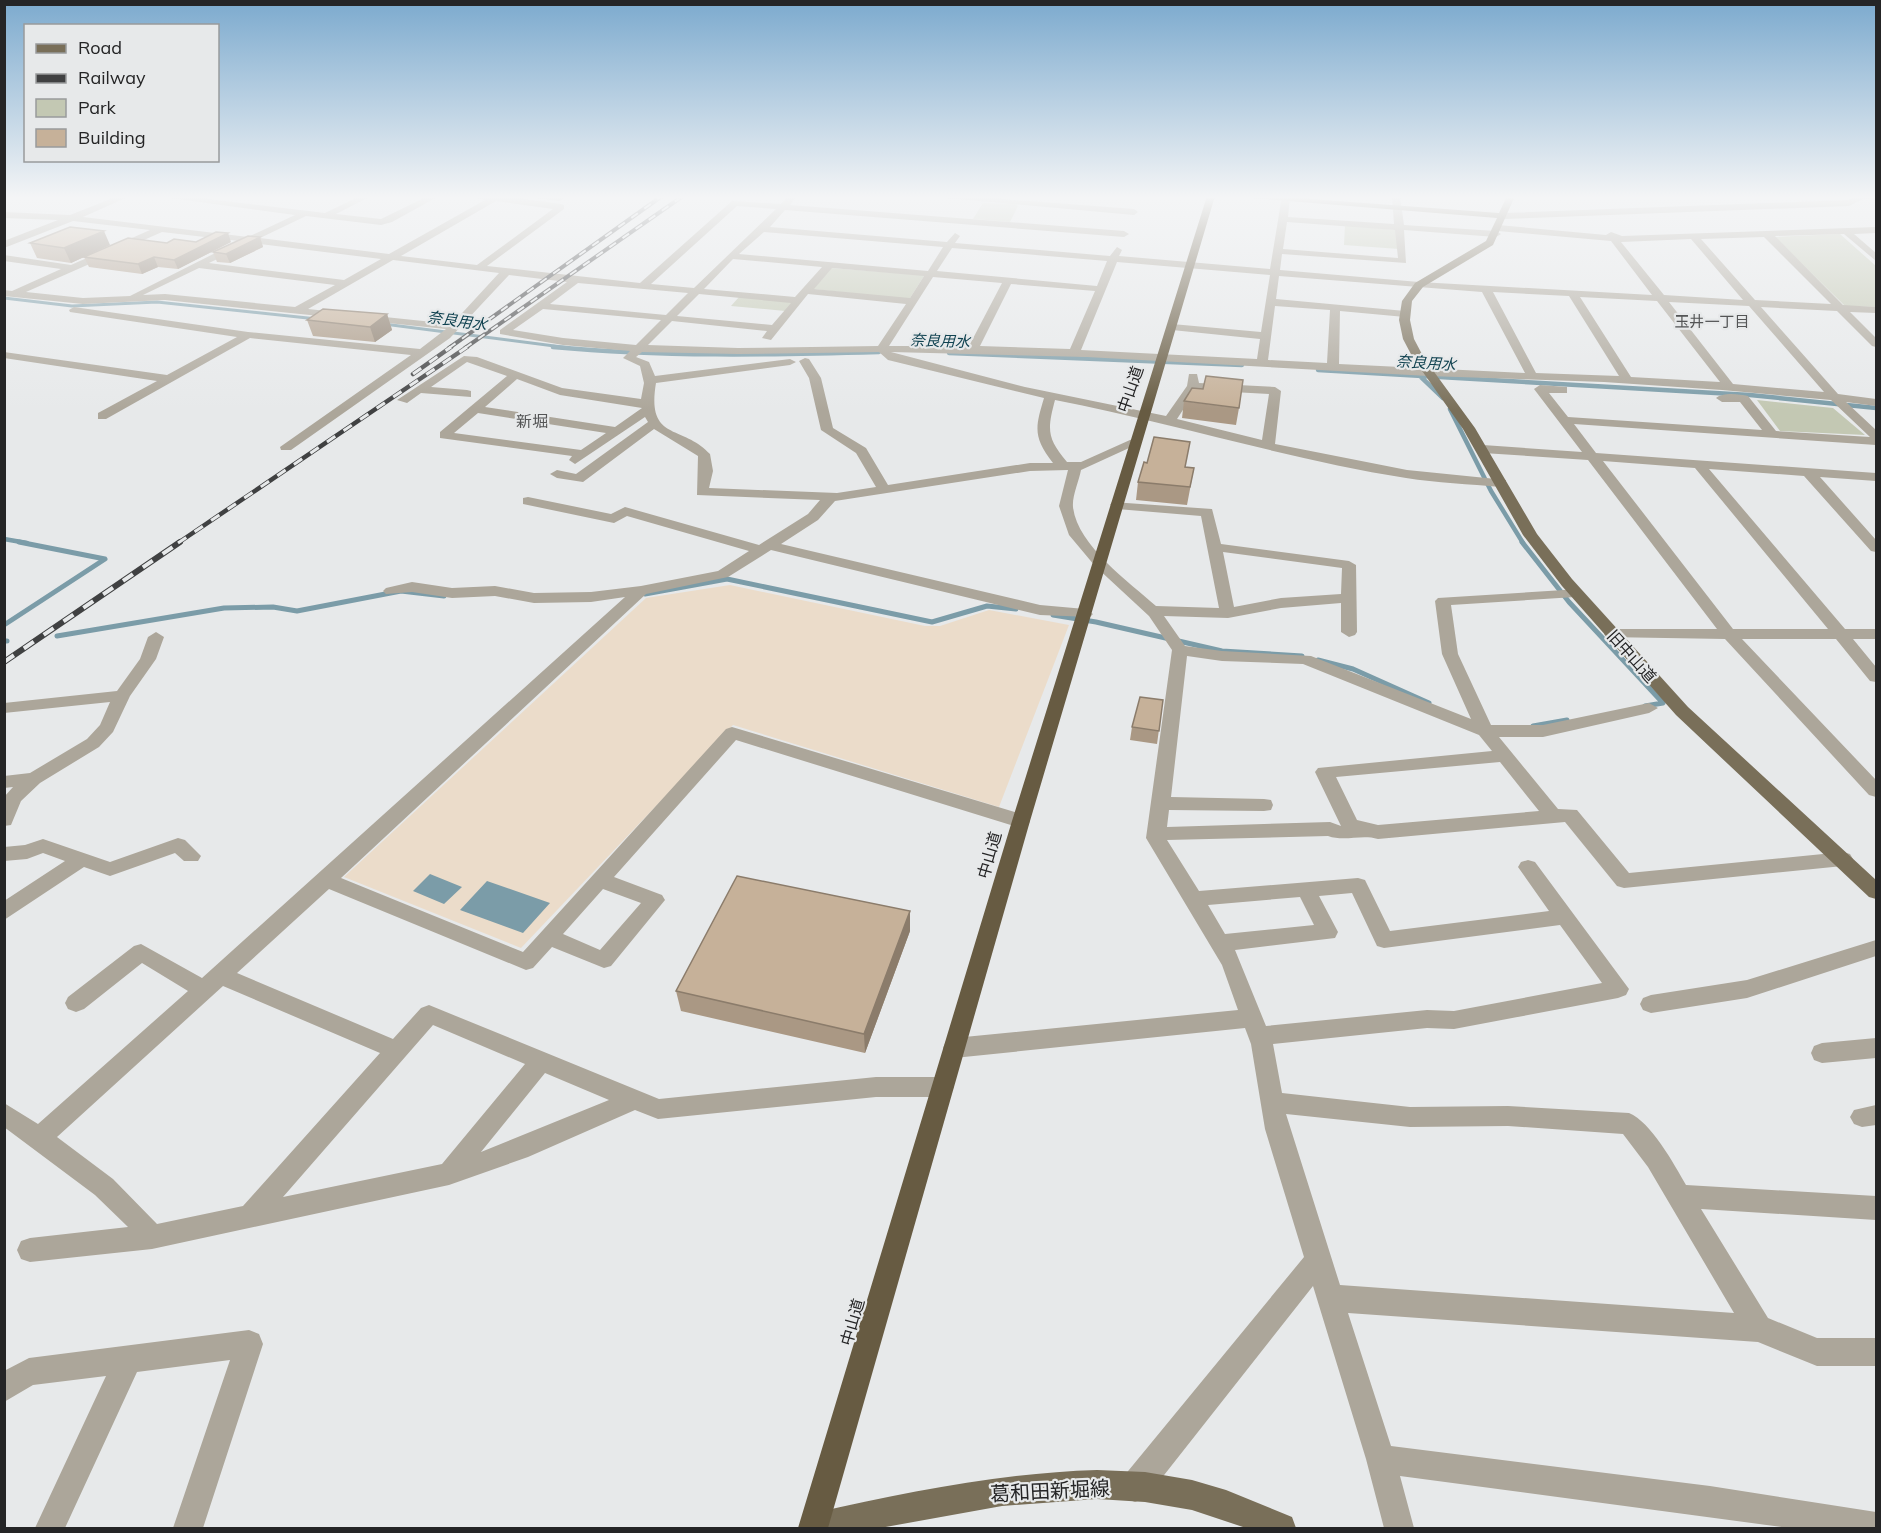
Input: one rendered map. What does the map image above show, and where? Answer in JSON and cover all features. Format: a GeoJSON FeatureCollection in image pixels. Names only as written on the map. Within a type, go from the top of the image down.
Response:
{"type":"FeatureCollection","features":[{"type":"Feature","properties":{"kind":"highway","name":"中山道"},"geometry":{"type":"LineString","coordinates":[[814,1528],[942,1087],[1085,614],[1134,443],[1162,362],[1188,268]]}},
{"type":"Feature","properties":{"kind":"main road"},"geometry":{"type":"LineString","coordinates":[[1405,314],[1406,302],[1419,285],[1450,268]]}},
{"type":"Feature","properties":{"kind":"main road","name":"旧中山道"},"geometry":{"type":"LineString","coordinates":[[1405,314],[1407,341],[1483,449],[1539,548],[1612,634],[1706,734],[1843,858],[1876,892]]}},
{"type":"Feature","properties":{"kind":"main road","name":"葛和田新堀線"},"geometry":{"type":"LineString","coordinates":[[814,1528],[991,1492],[1078,1485],[1135,1487],[1192,1495],[1239,1510],[1281,1528]]}},
{"type":"Feature","properties":{"kind":"street"},"geometry":{"type":"LineString","coordinates":[[8,295],[71,268]]}},
{"type":"Feature","properties":{"kind":"street"},"geometry":{"type":"LineString","coordinates":[[131,297],[194,268]]}},
{"type":"Feature","properties":{"kind":"street"},"geometry":{"type":"LineString","coordinates":[[220,268],[345,283]]}},
{"type":"Feature","properties":{"kind":"street"},"geometry":{"type":"LineString","coordinates":[[296,311],[372,268]]}},
{"type":"Feature","properties":{"kind":"street"},"geometry":{"type":"LineString","coordinates":[[484,268],[576,280],[797,300]]}},
{"type":"Feature","properties":{"kind":"street"},"geometry":{"type":"LineString","coordinates":[[642,286],[663,268]]}},
{"type":"Feature","properties":{"kind":"street"},"geometry":{"type":"LineString","coordinates":[[632,353],[719,268]]}},
{"type":"Feature","properties":{"kind":"street"},"geometry":{"type":"LineString","coordinates":[[757,352],[797,300],[827,268]]}},
{"type":"Feature","properties":{"kind":"street"},"geometry":{"type":"LineString","coordinates":[[858,268],[1101,289]]}},
{"type":"Feature","properties":{"kind":"street"},"geometry":{"type":"LineString","coordinates":[[884,352],[912,301],[934,268]]}},
{"type":"Feature","properties":{"kind":"street"},"geometry":{"type":"LineString","coordinates":[[1074,353],[1110,268]]}},
{"type":"Feature","properties":{"kind":"street"},"geometry":{"type":"LineString","coordinates":[[1207,268],[1419,285],[1876,310]]}},
{"type":"Feature","properties":{"kind":"street"},"geometry":{"type":"LineString","coordinates":[[1262,362],[1275,268]]}},
{"type":"Feature","properties":{"kind":"street"},"geometry":{"type":"LineString","coordinates":[[1639,268],[1730,387]]}},
{"type":"Feature","properties":{"kind":"street"},"geometry":{"type":"LineString","coordinates":[[1721,268],[1839,402],[1876,436]]}},
{"type":"Feature","properties":{"kind":"street"},"geometry":{"type":"LineString","coordinates":[[1800,268],[1876,344]]}},
{"type":"Feature","properties":{"kind":"street"},"geometry":{"type":"LineString","coordinates":[[286,447],[424,353],[450,331],[507,271]]}},
{"type":"Feature","properties":{"kind":"street"},"geometry":{"type":"LineString","coordinates":[[576,280],[504,332],[632,353],[973,350],[1074,353],[1194,364],[1262,362],[1333,365],[1432,377],[1532,376],[1627,380],[1730,387],[1839,402],[1876,402]]}},
{"type":"Feature","properties":{"kind":"street"},"geometry":{"type":"LineString","coordinates":[[973,350],[1008,281]]}},
{"type":"Feature","properties":{"kind":"street"},"geometry":{"type":"LineString","coordinates":[[1486,289],[1532,376]]}},
{"type":"Feature","properties":{"kind":"street"},"geometry":{"type":"LineString","coordinates":[[806,291],[912,301]]}},
{"type":"Feature","properties":{"kind":"street"},"geometry":{"type":"LineString","coordinates":[[1573,294],[1627,380]]}},
{"type":"Feature","properties":{"kind":"street"},"geometry":{"type":"LineString","coordinates":[[8,295],[83,301],[131,297],[189,299],[405,320],[450,331]]}},
{"type":"Feature","properties":{"kind":"street"},"geometry":{"type":"LineString","coordinates":[[1270,302],[1405,314]]}},
{"type":"Feature","properties":{"kind":"street"},"geometry":{"type":"LineString","coordinates":[[4,304],[96,312],[248,335],[424,353]]}},
{"type":"Feature","properties":{"kind":"street"},"geometry":{"type":"LineString","coordinates":[[543,306],[775,328]]}},
{"type":"Feature","properties":{"kind":"street"},"geometry":{"type":"LineString","coordinates":[[1333,365],[1335,307]]}},
{"type":"Feature","properties":{"kind":"street"},"geometry":{"type":"LineString","coordinates":[[1172,327],[1266,336]]}},
{"type":"Feature","properties":{"kind":"street"},"geometry":{"type":"LineString","coordinates":[[102,416],[248,335]]}},
{"type":"Feature","properties":{"kind":"street"},"geometry":{"type":"LineString","coordinates":[[652,380],[761,364],[884,352],[1024,391],[1144,414],[1268,446],[1407,474],[1501,483]]}},
{"type":"Feature","properties":{"kind":"street"},"geometry":{"type":"LineString","coordinates":[[632,353],[645,364],[652,380],[648,407],[656,422],[676,439],[704,454],[706,471],[702,492],[830,498],[1030,467],[1083,466],[1134,443]]}},
{"type":"Feature","properties":{"kind":"street"},"geometry":{"type":"LineString","coordinates":[[4,355],[167,379]]}},
{"type":"Feature","properties":{"kind":"street"},"geometry":{"type":"LineString","coordinates":[[403,400],[464,359],[473,359],[560,391],[648,407]]}},
{"type":"Feature","properties":{"kind":"street"},"geometry":{"type":"LineString","coordinates":[[805,361],[815,378],[827,430],[861,451],[884,490]]}},
{"type":"Feature","properties":{"kind":"street"},"geometry":{"type":"LineString","coordinates":[[1169,421],[1193,386],[1194,364]]}},
{"type":"Feature","properties":{"kind":"street"},"geometry":{"type":"LineString","coordinates":[[515,375],[444,435],[584,454]]}},
{"type":"Feature","properties":{"kind":"street"},"geometry":{"type":"LineString","coordinates":[[1193,386],[1275,391],[1268,446]]}},
{"type":"Feature","properties":{"kind":"street"},"geometry":{"type":"LineString","coordinates":[[1773,435],[1744,399],[1540,389],[1728,633],[1876,791]]}},
{"type":"Feature","properties":{"kind":"street"},"geometry":{"type":"LineString","coordinates":[[418,390],[467,394]]}},
{"type":"Feature","properties":{"kind":"street"},"geometry":{"type":"LineString","coordinates":[[1051,395],[1041,431],[1043,442],[1068,466],[1066,506],[1076,535],[1100,563],[1152,611],[1180,650],[1156,838],[1232,963],[1256,1027],[1277,1129],[1381,1459],[1399,1528]]}},
{"type":"Feature","properties":{"kind":"street"},"geometry":{"type":"LineString","coordinates":[[648,407],[557,474],[578,479],[656,422]]}},
{"type":"Feature","properties":{"kind":"street"},"geometry":{"type":"LineString","coordinates":[[475,409],[618,431]]}},
{"type":"Feature","properties":{"kind":"street"},"geometry":{"type":"LineString","coordinates":[[1563,420],[1876,441]]}},
{"type":"Feature","properties":{"kind":"street"},"geometry":{"type":"LineString","coordinates":[[1483,449],[1876,477]]}},
{"type":"Feature","properties":{"kind":"street"},"geometry":{"type":"LineString","coordinates":[[1699,465],[1876,677]]}},
{"type":"Feature","properties":{"kind":"street"},"geometry":{"type":"LineString","coordinates":[[1809,473],[1876,548]]}},
{"type":"Feature","properties":{"kind":"street"},"geometry":{"type":"LineString","coordinates":[[392,591],[412,586],[452,593],[495,591],[534,598],[591,597],[641,591],[723,574],[813,517],[830,498]]}},
{"type":"Feature","properties":{"kind":"street"},"geometry":{"type":"LineString","coordinates":[[528,501],[614,519],[625,511],[766,547],[1040,610],[1085,614]]}},
{"type":"Feature","properties":{"kind":"street"},"geometry":{"type":"LineString","coordinates":[[1117,505],[1207,512],[1228,614]]}},
{"type":"Feature","properties":{"kind":"street"},"geometry":{"type":"LineString","coordinates":[[1214,547],[1348,565],[1349,632]]}},
{"type":"Feature","properties":{"kind":"street"},"geometry":{"type":"LineString","coordinates":[[38,1139],[326,880],[641,591]]}},
{"type":"Feature","properties":{"kind":"street"},"geometry":{"type":"LineString","coordinates":[[1553,816],[1485,731],[1450,654],[1443,602],[1575,592]]}},
{"type":"Feature","properties":{"kind":"street"},"geometry":{"type":"LineString","coordinates":[[1152,611],[1228,614],[1281,603],[1349,598]]}},
{"type":"Feature","properties":{"kind":"street"},"geometry":{"type":"LineString","coordinates":[[1612,634],[1876,634]]}},
{"type":"Feature","properties":{"kind":"street"},"geometry":{"type":"LineString","coordinates":[[4,820],[13,798],[34,779],[93,743],[107,728],[122,696],[148,659],[156,637]]}},
{"type":"Feature","properties":{"kind":"street"},"geometry":{"type":"LineString","coordinates":[[1180,650],[1222,656],[1305,659],[1485,731],[1544,731],[1649,708]]}},
{"type":"Feature","properties":{"kind":"street"},"geometry":{"type":"LineString","coordinates":[[4,708],[122,696]]}},
{"type":"Feature","properties":{"kind":"street"},"geometry":{"type":"LineString","coordinates":[[326,880],[526,962],[732,733],[1021,821]]}},
{"type":"Feature","properties":{"kind":"street"},"geometry":{"type":"LineString","coordinates":[[1504,756],[1324,772],[1350,825],[1378,832],[1569,815],[1624,881],[1843,858]]}},
{"type":"Feature","properties":{"kind":"street"},"geometry":{"type":"LineString","coordinates":[[4,782],[34,779]]}},
{"type":"Feature","properties":{"kind":"street"},"geometry":{"type":"LineString","coordinates":[[1161,802],[1264,805]]}},
{"type":"Feature","properties":{"kind":"street"},"geometry":{"type":"LineString","coordinates":[[1157,834],[1330,829],[1340,832],[1366,829]]}},
{"type":"Feature","properties":{"kind":"street"},"geometry":{"type":"LineString","coordinates":[[4,854],[27,852],[43,846],[110,869],[178,844],[190,856]]}},
{"type":"Feature","properties":{"kind":"street"},"geometry":{"type":"LineString","coordinates":[[4,912],[82,859]]}},
{"type":"Feature","properties":{"kind":"street"},"geometry":{"type":"LineString","coordinates":[[954,1048],[1256,1027],[1427,1018],[1454,1020],[1618,989],[1528,867]]}},
{"type":"Feature","properties":{"kind":"street"},"geometry":{"type":"LineString","coordinates":[[549,937],[604,960],[655,900],[600,880]]}},
{"type":"Feature","properties":{"kind":"street"},"geometry":{"type":"LineString","coordinates":[[1194,899],[1358,885],[1384,940],[1564,917]]}},
{"type":"Feature","properties":{"kind":"street"},"geometry":{"type":"LineString","coordinates":[[1220,943],[1328,932],[1306,890]]}},
{"type":"Feature","properties":{"kind":"street"},"geometry":{"type":"LineString","coordinates":[[1651,1004],[1747,989],[1876,948]]}},
{"type":"Feature","properties":{"kind":"street"},"geometry":{"type":"LineString","coordinates":[[76,1003],[141,952],[204,990]]}},
{"type":"Feature","properties":{"kind":"street"},"geometry":{"type":"LineString","coordinates":[[220,975],[396,1050]]}},
{"type":"Feature","properties":{"kind":"street"},"geometry":{"type":"LineString","coordinates":[[250,1215],[429,1014],[658,1109],[876,1087],[942,1087]]}},
{"type":"Feature","properties":{"kind":"street"},"geometry":{"type":"LineString","coordinates":[[1822,1053],[1876,1048]]}},
{"type":"Feature","properties":{"kind":"street"},"geometry":{"type":"LineString","coordinates":[[449,1174],[541,1061]]}},
{"type":"Feature","properties":{"kind":"street"},"geometry":{"type":"LineString","coordinates":[[30,1250],[152,1238],[250,1215],[449,1174],[489,1163],[578,1122],[635,1100]]}},
{"type":"Feature","properties":{"kind":"street"},"geometry":{"type":"LineString","coordinates":[[1273,1102],[1410,1117],[1508,1116],[1629,1124],[1657,1159],[1758,1328]]}},
{"type":"Feature","properties":{"kind":"street"},"geometry":{"type":"LineString","coordinates":[[4,1113],[115,1197],[141,1220],[152,1238]]}},
{"type":"Feature","properties":{"kind":"street"},"geometry":{"type":"LineString","coordinates":[[1679,1196],[1876,1208]]}},
{"type":"Feature","properties":{"kind":"street"},"geometry":{"type":"LineString","coordinates":[[1135,1487],[1318,1260]]}},
{"type":"Feature","properties":{"kind":"street"},"geometry":{"type":"LineString","coordinates":[[1330,1298],[1758,1328],[1817,1352],[1876,1352]]}},
{"type":"Feature","properties":{"kind":"street"},"geometry":{"type":"LineString","coordinates":[[4,1389],[29,1372],[249,1344],[188,1528]]}},
{"type":"Feature","properties":{"kind":"street"},"geometry":{"type":"LineString","coordinates":[[50,1528],[128,1360]]}},
{"type":"Feature","properties":{"kind":"street"},"geometry":{"type":"LineString","coordinates":[[1381,1459],[1710,1501],[1876,1527]]}},
{"type":"Feature","properties":{"kind":"shaded area"},"geometry":{"type":"Polygon","coordinates":[[[730,585],[925,626],[940,626],[989,610],[1069,625],[999,807],[733,725],[521,948],[344,877],[646,598],[730,585]]]}},
{"type":"Feature","properties":{"kind":"green space"},"geometry":{"type":"Polygon","coordinates":[[[831,268],[924,276],[910,298],[905,299],[813,289],[831,268]]]}},
{"type":"Feature","properties":{"kind":"green space"},"geometry":{"type":"Polygon","coordinates":[[[1806,268],[1876,268],[1876,307],[1845,306],[1806,268]]]}},
{"type":"Feature","properties":{"kind":"green space"},"geometry":{"type":"Polygon","coordinates":[[[739,297],[792,303],[785,311],[731,306],[739,297]]]}},
{"type":"Feature","properties":{"kind":"green space"},"geometry":{"type":"Polygon","coordinates":[[[1757,400],[1833,408],[1865,435],[1780,431],[1757,400]]]}},
{"type":"Feature","properties":{"kind":"water"},"geometry":{"type":"Polygon","coordinates":[[[430,874],[462,887],[444,904],[413,891],[430,874]]]}},
{"type":"Feature","properties":{"kind":"water"},"geometry":{"type":"Polygon","coordinates":[[[487,881],[550,903],[523,933],[460,910],[487,881]]]}},
{"type":"Feature","properties":{"kind":"building"},"geometry":{"type":"Polygon","coordinates":[[[323,309],[387,314],[370,327],[307,320],[323,309]]]}},
{"type":"Feature","properties":{"kind":"building"},"geometry":{"type":"Polygon","coordinates":[[[1206,376],[1243,380],[1239,408],[1184,401],[1192,388],[1203,389],[1206,376]]]}},
{"type":"Feature","properties":{"kind":"building"},"geometry":{"type":"Polygon","coordinates":[[[1154,437],[1190,442],[1185,467],[1194,468],[1190,487],[1138,482],[1144,462],[1147,463],[1154,437]]]}},
{"type":"Feature","properties":{"kind":"building"},"geometry":{"type":"Polygon","coordinates":[[[1140,697],[1163,700],[1159,731],[1132,727],[1140,697]]]}},
{"type":"Feature","properties":{"kind":"building"},"geometry":{"type":"Polygon","coordinates":[[[737,876],[910,911],[864,1034],[676,991],[737,876]]]}},
{"type":"Feature","properties":{"kind":"waterway","name":"奈良用水"},"geometry":{"type":"LineString","coordinates":[[4,298],[72,306],[157,302],[317,319]]}},
{"type":"Feature","properties":{"kind":"waterway","name":"奈良用水"},"geometry":{"type":"LineString","coordinates":[[384,324],[570,348]]}},
{"type":"Feature","properties":{"kind":"waterway","name":"奈良用水"},"geometry":{"type":"LineString","coordinates":[[553,347],[675,354],[879,352]]}},
{"type":"Feature","properties":{"kind":"waterway","name":"奈良用水"},"geometry":{"type":"LineString","coordinates":[[949,353],[1242,365]]}},
{"type":"Feature","properties":{"kind":"waterway","name":"奈良用水"},"geometry":{"type":"LineString","coordinates":[[1318,370],[1750,395],[1876,408]]}},
{"type":"Feature","properties":{"kind":"waterway"},"geometry":{"type":"LineString","coordinates":[[1421,377],[1443,398]]}},
{"type":"Feature","properties":{"kind":"waterway"},"geometry":{"type":"LineString","coordinates":[[1450,409],[1491,491],[1523,543]]}},
{"type":"Feature","properties":{"kind":"waterway"},"geometry":{"type":"LineString","coordinates":[[4,539],[27,543]]}},
{"type":"Feature","properties":{"kind":"waterway"},"geometry":{"type":"LineString","coordinates":[[4,625],[105,559],[19,542]]}},
{"type":"Feature","properties":{"kind":"waterway"},"geometry":{"type":"LineString","coordinates":[[1522,542],[1569,602],[1663,703],[1645,706]]}},
{"type":"Feature","properties":{"kind":"waterway"},"geometry":{"type":"LineString","coordinates":[[645,594],[727,579],[932,622],[987,606],[1016,609]]}},
{"type":"Feature","properties":{"kind":"waterway"},"geometry":{"type":"LineString","coordinates":[[57,636],[224,608],[273,607],[297,611],[401,591],[444,596]]}},
{"type":"Feature","properties":{"kind":"waterway"},"geometry":{"type":"LineString","coordinates":[[1053,615],[1096,622],[1222,651],[1302,656]]}},
{"type":"Feature","properties":{"kind":"waterway"},"geometry":{"type":"LineString","coordinates":[[1318,660],[1353,669],[1429,703]]}},
{"type":"Feature","properties":{"kind":"waterway"},"geometry":{"type":"LineString","coordinates":[[1533,726],[1567,720]]}},
{"type":"Feature","properties":{"kind":"railway"},"geometry":{"type":"LineString","coordinates":[[449,348],[562,268]]}},
{"type":"Feature","properties":{"kind":"railway"},"geometry":{"type":"LineString","coordinates":[[465,348],[580,268]]}},
{"type":"Feature","properties":{"kind":"railway"},"geometry":{"type":"LineString","coordinates":[[413,374],[451,347]]}},
{"type":"Feature","properties":{"kind":"railway"},"geometry":{"type":"LineString","coordinates":[[178,543],[467,347]]}},
{"type":"Feature","properties":{"kind":"railway"},"geometry":{"type":"LineString","coordinates":[[4,662],[180,542]]}},
{"type":"Feature","properties":{"kind":"district","name":"玉井一丁目"},"geometry":{"type":"Point","coordinates":[1712,322]}},
{"type":"Feature","properties":{"kind":"district","name":"新堀"},"geometry":{"type":"Point","coordinates":[532,421]}}]}
